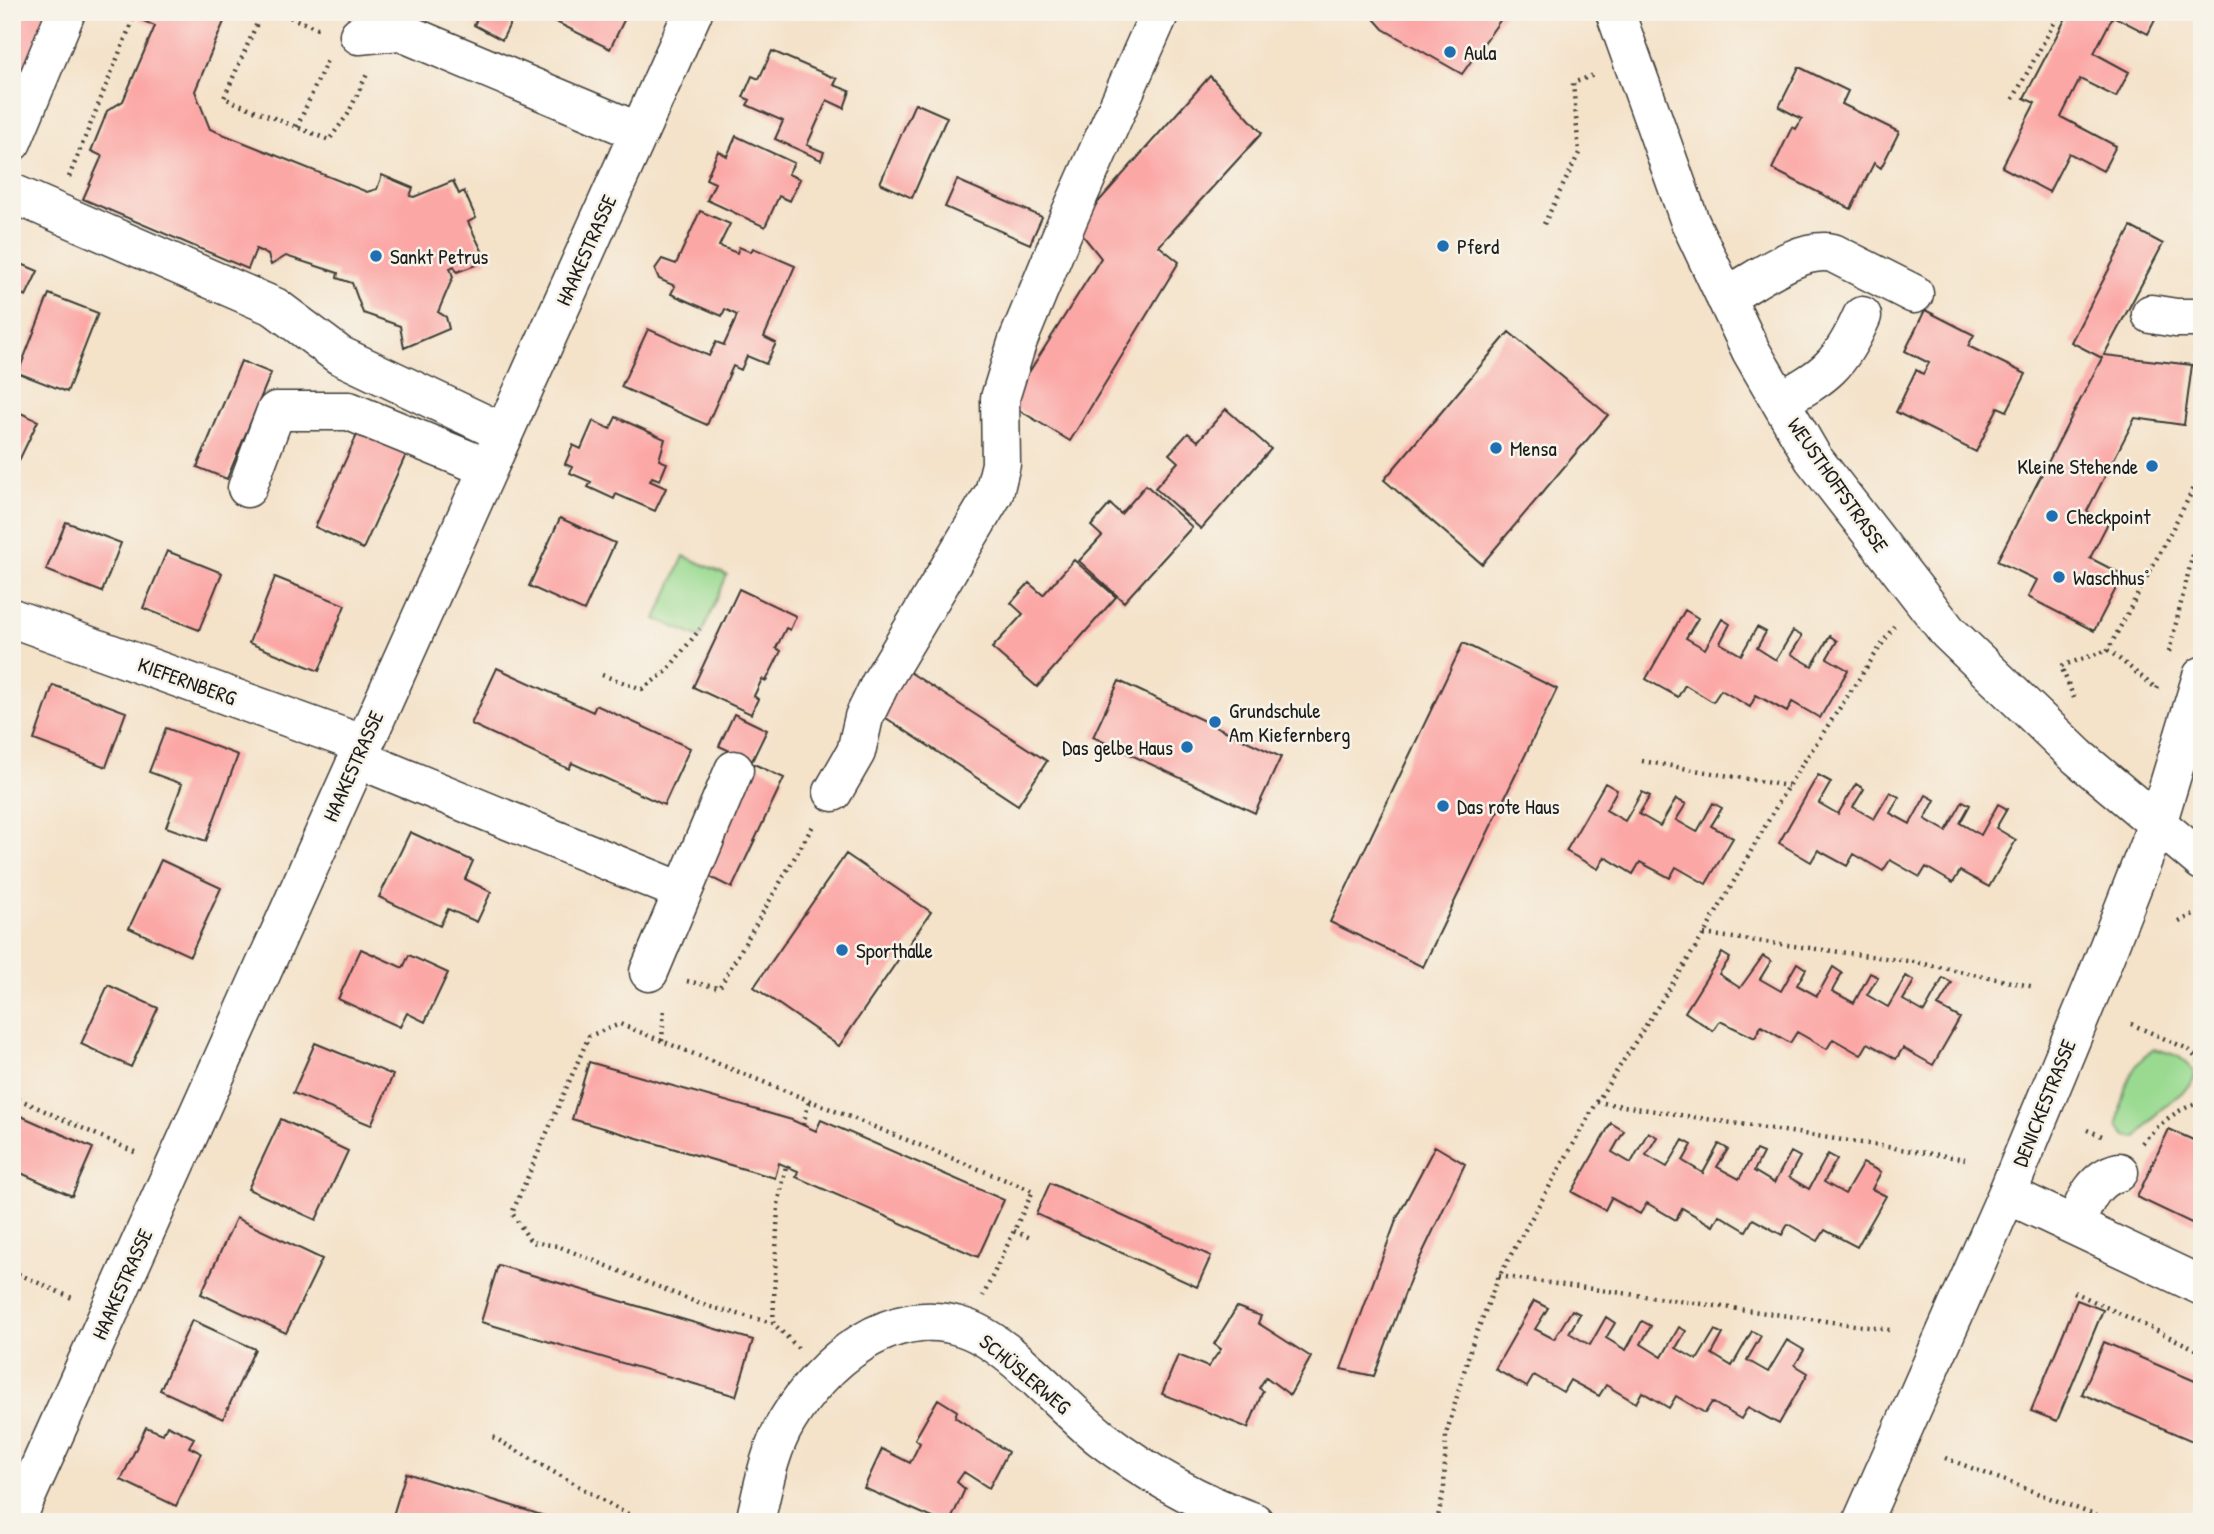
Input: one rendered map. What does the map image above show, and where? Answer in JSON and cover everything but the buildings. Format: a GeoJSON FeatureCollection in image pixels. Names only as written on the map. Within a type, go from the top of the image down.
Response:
{"type":"FeatureCollection","features":[{"type":"Feature","properties":{"kind":"street"},"geometry":{"type":"LineString","coordinates":[[12,142],[66,12]]}},
{"type":"Feature","properties":{"kind":"street","name":"HAAKESTRASSE"},"geometry":{"type":"LineString","coordinates":[[16,1522],[359,751],[694,12]]}},
{"type":"Feature","properties":{"kind":"street"},"geometry":{"type":"LineString","coordinates":[[833,792],[856,752],[864,717],[880,684],[994,493],[1001,464],[1000,398],[1017,343],[1069,217],[1160,12]]}},
{"type":"Feature","properties":{"kind":"street","name":"WEUSTHOFFSTRASSE"},"geometry":{"type":"LineString","coordinates":[[1615,12],[1690,222],[1751,351],[1813,458],[1918,595],[1988,674],[2202,862]]}},
{"type":"Feature","properties":{"kind":"street"},"geometry":{"type":"LineString","coordinates":[[349,34],[398,31],[639,132]]}},
{"type":"Feature","properties":{"kind":"street"},"geometry":{"type":"LineString","coordinates":[[12,193],[275,307],[339,355],[504,433]]}},
{"type":"Feature","properties":{"kind":"street"},"geometry":{"type":"LineString","coordinates":[[1726,297],[1791,260],[1821,251],[1833,253],[1914,294]]}},
{"type":"Feature","properties":{"kind":"street"},"geometry":{"type":"LineString","coordinates":[[2151,314],[2202,318]]}},
{"type":"Feature","properties":{"kind":"street"},"geometry":{"type":"LineString","coordinates":[[1780,401],[1810,384],[1838,362],[1862,316]]}},
{"type":"Feature","properties":{"kind":"street"},"geometry":{"type":"LineString","coordinates":[[247,488],[276,411],[349,411],[488,468]]}},
{"type":"Feature","properties":{"kind":"street","name":"KIEFERNBERG"},"geometry":{"type":"LineString","coordinates":[[12,618],[359,751],[681,891]]}},
{"type":"Feature","properties":{"kind":"street","name":"DENICKESTRASSE"},"geometry":{"type":"LineString","coordinates":[[1862,1522],[2007,1194],[2157,824],[2202,676]]}},
{"type":"Feature","properties":{"kind":"street"},"geometry":{"type":"LineString","coordinates":[[649,972],[734,770]]}},
{"type":"Feature","properties":{"kind":"street"},"geometry":{"type":"LineString","coordinates":[[2075,1225],[2093,1189],[2123,1154]]}},
{"type":"Feature","properties":{"kind":"street"},"geometry":{"type":"LineString","coordinates":[[2007,1194],[2202,1286]]}},
{"type":"Feature","properties":{"kind":"street","name":"SCHÜSLERWEG"},"geometry":{"type":"LineString","coordinates":[[755,1522],[765,1476],[786,1422],[824,1373],[859,1343],[895,1327],[934,1322],[965,1327],[1009,1356],[1101,1437],[1137,1463],[1191,1496],[1254,1522]]}},
{"type":"Feature","properties":{"kind":"path"},"geometry":{"type":"LineString","coordinates":[[72,219],[67,181],[136,12]]}},
{"type":"Feature","properties":{"kind":"path"},"geometry":{"type":"LineString","coordinates":[[262,12],[224,98],[329,140],[348,114],[378,50],[349,34],[277,12]]}},
{"type":"Feature","properties":{"kind":"path"},"geometry":{"type":"LineString","coordinates":[[2013,99],[2060,12]]}},
{"type":"Feature","properties":{"kind":"path"},"geometry":{"type":"LineString","coordinates":[[297,127],[349,34]]}},
{"type":"Feature","properties":{"kind":"path"},"geometry":{"type":"LineString","coordinates":[[1544,224],[1579,153],[1573,83],[1594,75]]}},
{"type":"Feature","properties":{"kind":"path"},"geometry":{"type":"LineString","coordinates":[[2062,666],[2108,650],[2202,472]]}},
{"type":"Feature","properties":{"kind":"path"},"geometry":{"type":"LineString","coordinates":[[2168,656],[2200,525],[2202,492]]}},
{"type":"Feature","properties":{"kind":"path"},"geometry":{"type":"LineString","coordinates":[[1437,1522],[1444,1488],[1446,1435],[1471,1347],[1499,1276],[1597,1102],[1704,934],[1788,786],[1881,642],[1918,595]]}},
{"type":"Feature","properties":{"kind":"path"},"geometry":{"type":"LineString","coordinates":[[602,675],[642,689],[666,672],[700,629]]}},
{"type":"Feature","properties":{"kind":"path"},"geometry":{"type":"LineString","coordinates":[[2108,650],[2157,689],[2161,678]]}},
{"type":"Feature","properties":{"kind":"path"},"geometry":{"type":"LineString","coordinates":[[1642,761],[1788,786]]}},
{"type":"Feature","properties":{"kind":"path"},"geometry":{"type":"LineString","coordinates":[[649,972],[719,988],[833,792]]}},
{"type":"Feature","properties":{"kind":"path"},"geometry":{"type":"LineString","coordinates":[[2179,922],[2199,911]]}},
{"type":"Feature","properties":{"kind":"path"},"geometry":{"type":"LineString","coordinates":[[1704,934],[1915,962],[2035,987]]}},
{"type":"Feature","properties":{"kind":"path"},"geometry":{"type":"LineString","coordinates":[[824,1373],[773,1323],[703,1305],[558,1246],[531,1242],[512,1213],[589,1036],[621,1024],[1033,1191],[965,1327]]}},
{"type":"Feature","properties":{"kind":"path"},"geometry":{"type":"LineString","coordinates":[[2131,1024],[2188,1049],[2202,1063]]}},
{"type":"Feature","properties":{"kind":"path"},"geometry":{"type":"LineString","coordinates":[[12,1096],[140,1155]]}},
{"type":"Feature","properties":{"kind":"path"},"geometry":{"type":"LineString","coordinates":[[803,1125],[809,1101]]}},
{"type":"Feature","properties":{"kind":"path"},"geometry":{"type":"LineString","coordinates":[[1597,1102],[1965,1159]]}},
{"type":"Feature","properties":{"kind":"path"},"geometry":{"type":"LineString","coordinates":[[2087,1129],[2123,1154],[2183,1107],[2202,1102]]}},
{"type":"Feature","properties":{"kind":"path"},"geometry":{"type":"LineString","coordinates":[[773,1323],[778,1205],[786,1166]]}},
{"type":"Feature","properties":{"kind":"path"},"geometry":{"type":"LineString","coordinates":[[1014,1231],[1033,1238]]}},
{"type":"Feature","properties":{"kind":"path"},"geometry":{"type":"LineString","coordinates":[[12,1271],[74,1299]]}},
{"type":"Feature","properties":{"kind":"path"},"geometry":{"type":"LineString","coordinates":[[1499,1276],[1890,1330]]}},
{"type":"Feature","properties":{"kind":"path"},"geometry":{"type":"LineString","coordinates":[[2074,1292],[2202,1352]]}},
{"type":"Feature","properties":{"kind":"path"},"geometry":{"type":"LineString","coordinates":[[494,1437],[625,1513],[660,1522]]}},
{"type":"Feature","properties":{"kind":"path"},"geometry":{"type":"LineString","coordinates":[[1945,1458],[2113,1522]]}},
{"type":"Feature","properties":{"kind":"green space"},"geometry":{"type":"Polygon","coordinates":[[[684,556],[727,575],[700,638],[656,619],[684,556]]]}},
{"type":"Feature","properties":{"kind":"green space"},"geometry":{"type":"Polygon","coordinates":[[[2154,1049],[2179,1057],[2188,1064],[2195,1076],[2190,1086],[2159,1111],[2137,1138],[2126,1136],[2118,1126],[2127,1083],[2138,1064],[2154,1049]]]}},
{"type":"Feature","properties":{"kind":"place","name":"Aula"},"geometry":{"type":"Point","coordinates":[1450,52]}},
{"type":"Feature","properties":{"kind":"place","name":"Pferd"},"geometry":{"type":"Point","coordinates":[1443,246]}},
{"type":"Feature","properties":{"kind":"place","name":"Sankt Petrus"},"geometry":{"type":"Point","coordinates":[376,256]}},
{"type":"Feature","properties":{"kind":"place","name":"Mensa"},"geometry":{"type":"Point","coordinates":[1496,448]}},
{"type":"Feature","properties":{"kind":"place","name":"Kleine Stehende"},"geometry":{"type":"Point","coordinates":[2152,466]}},
{"type":"Feature","properties":{"kind":"place","name":"Checkpoint"},"geometry":{"type":"Point","coordinates":[2052,516]}},
{"type":"Feature","properties":{"kind":"place","name":"Waschhus°"},"geometry":{"type":"Point","coordinates":[2059,577]}},
{"type":"Feature","properties":{"kind":"place","name":"Grundschule Am Kiefernberg"},"geometry":{"type":"Point","coordinates":[1215,722]}},
{"type":"Feature","properties":{"kind":"place","name":"Das gelbe Haus"},"geometry":{"type":"Point","coordinates":[1187,747]}},
{"type":"Feature","properties":{"kind":"place","name":"Das rote Haus"},"geometry":{"type":"Point","coordinates":[1443,806]}},
{"type":"Feature","properties":{"kind":"place","name":"Sporthalle"},"geometry":{"type":"Point","coordinates":[842,950]}}]}
